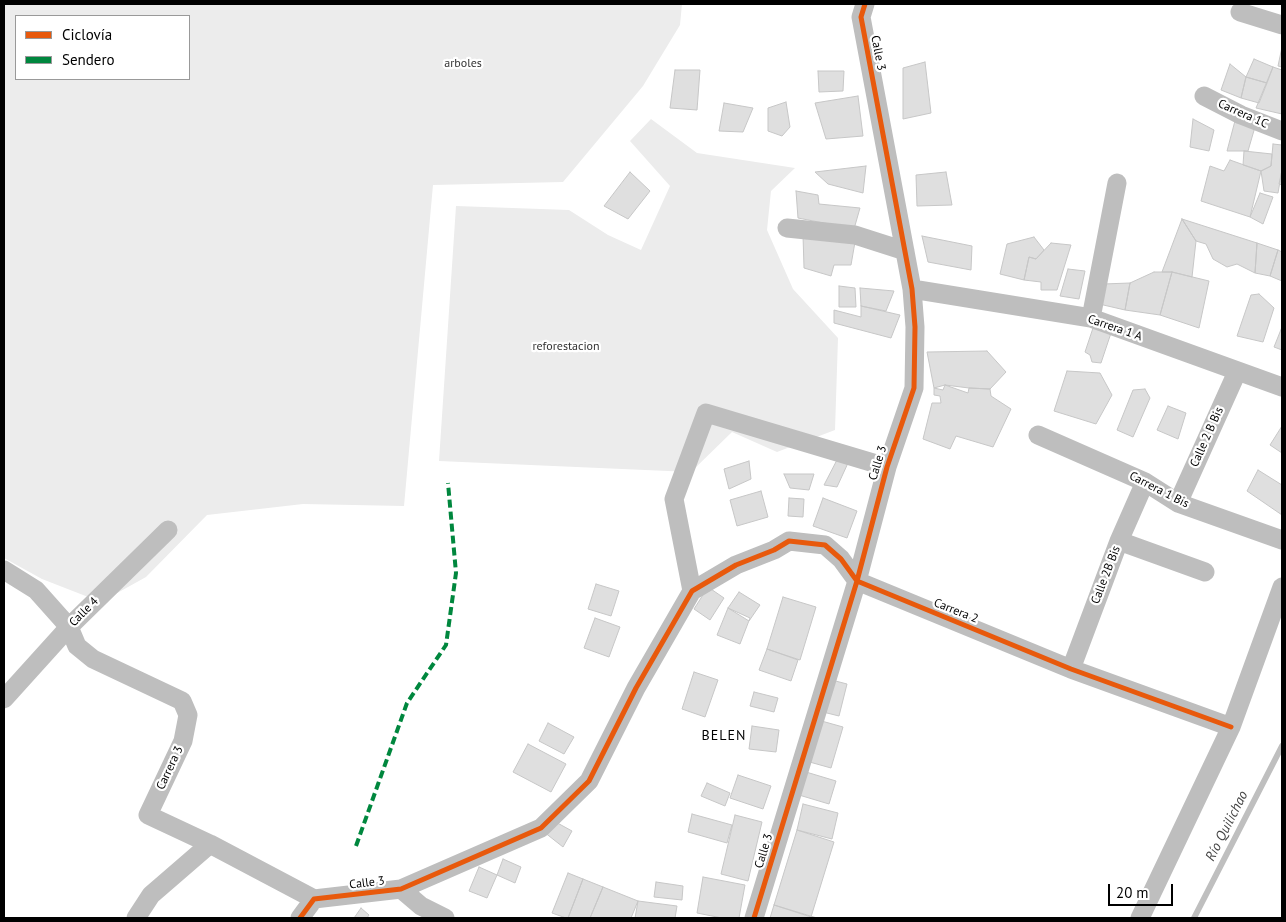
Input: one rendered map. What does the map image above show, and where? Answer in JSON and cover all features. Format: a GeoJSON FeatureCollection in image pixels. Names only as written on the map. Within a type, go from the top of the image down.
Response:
{"type":"FeatureCollection","features":[{"type":"Feature","properties":{"kind":"street","name":"Calle 3"},"geometry":{"type":"LineString","coordinates":[[754,918],[857,581],[887,467],[914,388],[915,327],[912,289],[861,17],[865,4]]}},
{"type":"Feature","properties":{"kind":"street"},"geometry":{"type":"LineString","coordinates":[[1240,12],[1282,25]]}},
{"type":"Feature","properties":{"kind":"street","name":"Carrera 1C"},"geometry":{"type":"LineString","coordinates":[[1204,96],[1241,115],[1282,131]]}},
{"type":"Feature","properties":{"kind":"street"},"geometry":{"type":"LineString","coordinates":[[1091,318],[1117,183]]}},
{"type":"Feature","properties":{"kind":"street"},"geometry":{"type":"LineString","coordinates":[[787,228],[855,235],[905,251]]}},
{"type":"Feature","properties":{"kind":"street","name":"Carrera 1 A"},"geometry":{"type":"LineString","coordinates":[[912,289],[1091,318],[1282,387]]}},
{"type":"Feature","properties":{"kind":"street","name":"Calle 2 B Bis"},"geometry":{"type":"LineString","coordinates":[[1178,503],[1237,372]]}},
{"type":"Feature","properties":{"kind":"street"},"geometry":{"type":"LineString","coordinates":[[857,581],[841,559],[825,545],[789,541],[774,550],[736,565],[692,591],[674,499],[706,413],[887,467]]}},
{"type":"Feature","properties":{"kind":"street","name":"Carrera 1 Bis"},"geometry":{"type":"LineString","coordinates":[[1038,435],[1145,482],[1178,503],[1282,540]]}},
{"type":"Feature","properties":{"kind":"street","name":"Calle 2B Bis"},"geometry":{"type":"LineString","coordinates":[[1070,669],[1145,482]]}},
{"type":"Feature","properties":{"kind":"street","name":"Calle 4"},"geometry":{"type":"LineString","coordinates":[[4,699],[69,627],[168,530]]}},
{"type":"Feature","properties":{"kind":"street"},"geometry":{"type":"LineString","coordinates":[[1120,541],[1205,572]]}},
{"type":"Feature","properties":{"kind":"street","name":"Carrera 3"},"geometry":{"type":"LineString","coordinates":[[4,570],[36,590],[69,627],[77,646],[93,659],[182,701],[188,715],[183,741],[148,815],[210,844],[314,899]]}},
{"type":"Feature","properties":{"kind":"street","name":"Carrera 2"},"geometry":{"type":"LineString","coordinates":[[857,581],[1070,669],[1231,727]]}},
{"type":"Feature","properties":{"kind":"street"},"geometry":{"type":"LineString","coordinates":[[1140,918],[1231,727],[1282,587]]}},
{"type":"Feature","properties":{"kind":"street","name":"Calle 3"},"geometry":{"type":"LineString","coordinates":[[314,899],[401,889],[541,828],[589,781],[636,688],[692,591]]}},
{"type":"Feature","properties":{"kind":"street"},"geometry":{"type":"LineString","coordinates":[[136,918],[151,895],[210,844]]}},
{"type":"Feature","properties":{"kind":"street"},"geometry":{"type":"LineString","coordinates":[[401,889],[421,906],[445,918]]}},
{"type":"Feature","properties":{"kind":"street"},"geometry":{"type":"LineString","coordinates":[[300,918],[314,899]]}},
{"type":"Feature","properties":{"kind":"green space","name":"arboles"},"geometry":{"type":"Polygon","coordinates":[[[4,4],[682,4],[680,25],[643,86],[563,182],[433,185],[404,506],[303,504],[207,515],[146,577],[101,602],[42,579],[4,558],[4,4]]]}},
{"type":"Feature","properties":{"kind":"green space","name":"reforestacion"},"geometry":{"type":"Polygon","coordinates":[[[651,119],[697,153],[795,168],[771,191],[767,230],[793,289],[838,338],[835,430],[777,452],[732,432],[691,472],[439,461],[456,206],[569,210],[608,235],[641,250],[670,186],[630,141],[651,119]]]}},
{"type":"Feature","properties":{"kind":"building"},"geometry":{"type":"Polygon","coordinates":[[[1282,47],[1282,67],[1278,66],[1282,47]]]}},
{"type":"Feature","properties":{"kind":"building"},"geometry":{"type":"Polygon","coordinates":[[[1254,59],[1273,67],[1267,83],[1246,77],[1254,59]]]}},
{"type":"Feature","properties":{"kind":"building"},"geometry":{"type":"Polygon","coordinates":[[[925,62],[931,113],[903,119],[903,68],[925,62]]]}},
{"type":"Feature","properties":{"kind":"building"},"geometry":{"type":"Polygon","coordinates":[[[1230,64],[1246,77],[1241,98],[1221,90],[1230,64]]]}},
{"type":"Feature","properties":{"kind":"building"},"geometry":{"type":"Polygon","coordinates":[[[1273,67],[1282,70],[1282,114],[1256,108],[1273,67]]]}},
{"type":"Feature","properties":{"kind":"building"},"geometry":{"type":"Polygon","coordinates":[[[675,70],[700,70],[697,110],[670,108],[675,70]]]}},
{"type":"Feature","properties":{"kind":"building"},"geometry":{"type":"Polygon","coordinates":[[[818,71],[844,71],[843,91],[819,92],[818,71]]]}},
{"type":"Feature","properties":{"kind":"building"},"geometry":{"type":"Polygon","coordinates":[[[1246,77],[1267,83],[1259,103],[1241,98],[1246,77]]]}},
{"type":"Feature","properties":{"kind":"building"},"geometry":{"type":"Polygon","coordinates":[[[858,96],[863,136],[826,139],[815,103],[858,96]]]}},
{"type":"Feature","properties":{"kind":"building"},"geometry":{"type":"Polygon","coordinates":[[[786,102],[790,127],[782,136],[768,131],[768,108],[786,102]]]}},
{"type":"Feature","properties":{"kind":"building"},"geometry":{"type":"Polygon","coordinates":[[[724,103],[753,108],[743,132],[719,131],[724,103]]]}},
{"type":"Feature","properties":{"kind":"building"},"geometry":{"type":"Polygon","coordinates":[[[1236,117],[1255,127],[1248,151],[1227,151],[1236,117]]]}},
{"type":"Feature","properties":{"kind":"building"},"geometry":{"type":"Polygon","coordinates":[[[1193,119],[1214,130],[1209,151],[1190,147],[1193,119]]]}},
{"type":"Feature","properties":{"kind":"building"},"geometry":{"type":"Polygon","coordinates":[[[1273,144],[1282,145],[1282,170],[1278,193],[1264,191],[1261,171],[1271,166],[1273,144]]]}},
{"type":"Feature","properties":{"kind":"building"},"geometry":{"type":"Polygon","coordinates":[[[1244,151],[1272,154],[1271,166],[1261,171],[1243,165],[1244,151]]]}},
{"type":"Feature","properties":{"kind":"building"},"geometry":{"type":"Polygon","coordinates":[[[1230,160],[1261,171],[1250,217],[1201,201],[1210,166],[1224,171],[1230,160]]]}},
{"type":"Feature","properties":{"kind":"building"},"geometry":{"type":"Polygon","coordinates":[[[866,166],[863,193],[828,184],[815,172],[866,166]]]}},
{"type":"Feature","properties":{"kind":"building"},"geometry":{"type":"Polygon","coordinates":[[[1282,170],[1282,185],[1279,184],[1282,170]]]}},
{"type":"Feature","properties":{"kind":"building"},"geometry":{"type":"Polygon","coordinates":[[[630,172],[650,191],[628,219],[604,206],[630,172]]]}},
{"type":"Feature","properties":{"kind":"building"},"geometry":{"type":"Polygon","coordinates":[[[946,172],[952,205],[917,206],[916,175],[946,172]]]}},
{"type":"Feature","properties":{"kind":"building"},"geometry":{"type":"Polygon","coordinates":[[[796,191],[818,195],[819,204],[860,208],[854,229],[798,218],[796,191]]]}},
{"type":"Feature","properties":{"kind":"building"},"geometry":{"type":"Polygon","coordinates":[[[1260,193],[1273,197],[1263,224],[1250,217],[1260,193]]]}},
{"type":"Feature","properties":{"kind":"building"},"geometry":{"type":"Polygon","coordinates":[[[1182,219],[1196,241],[1192,277],[1172,272],[1162,272],[1182,219]]]}},
{"type":"Feature","properties":{"kind":"building"},"geometry":{"type":"Polygon","coordinates":[[[1182,219],[1257,243],[1255,273],[1237,264],[1227,267],[1213,259],[1206,244],[1196,241],[1182,219]]]}},
{"type":"Feature","properties":{"kind":"building"},"geometry":{"type":"Polygon","coordinates":[[[803,235],[855,242],[851,265],[834,265],[831,276],[804,268],[803,235]]]}},
{"type":"Feature","properties":{"kind":"building"},"geometry":{"type":"Polygon","coordinates":[[[922,236],[972,246],[971,270],[928,262],[922,236]]]}},
{"type":"Feature","properties":{"kind":"building"},"geometry":{"type":"Polygon","coordinates":[[[1034,237],[1044,250],[1036,259],[1029,257],[1024,280],[1000,274],[1007,244],[1034,237]]]}},
{"type":"Feature","properties":{"kind":"building"},"geometry":{"type":"Polygon","coordinates":[[[1051,243],[1071,245],[1057,290],[1041,290],[1041,282],[1024,280],[1029,257],[1036,259],[1051,243]]]}},
{"type":"Feature","properties":{"kind":"building"},"geometry":{"type":"Polygon","coordinates":[[[1257,243],[1278,250],[1270,276],[1255,273],[1257,243]]]}},
{"type":"Feature","properties":{"kind":"building"},"geometry":{"type":"Polygon","coordinates":[[[1278,250],[1282,252],[1282,281],[1270,276],[1278,250]]]}},
{"type":"Feature","properties":{"kind":"building"},"geometry":{"type":"Polygon","coordinates":[[[1068,269],[1085,271],[1079,299],[1060,296],[1068,269]]]}},
{"type":"Feature","properties":{"kind":"building"},"geometry":{"type":"Polygon","coordinates":[[[1154,272],[1172,272],[1160,315],[1125,310],[1130,283],[1154,272]]]}},
{"type":"Feature","properties":{"kind":"building"},"geometry":{"type":"Polygon","coordinates":[[[1172,272],[1209,281],[1199,328],[1160,315],[1172,272]]]}},
{"type":"Feature","properties":{"kind":"building"},"geometry":{"type":"Polygon","coordinates":[[[1130,283],[1125,310],[1099,304],[1103,284],[1130,283]]]}},
{"type":"Feature","properties":{"kind":"building"},"geometry":{"type":"Polygon","coordinates":[[[839,286],[855,288],[856,307],[839,307],[839,286]]]}},
{"type":"Feature","properties":{"kind":"building"},"geometry":{"type":"Polygon","coordinates":[[[860,288],[894,291],[886,311],[861,306],[860,288]]]}},
{"type":"Feature","properties":{"kind":"building"},"geometry":{"type":"Polygon","coordinates":[[[1259,294],[1274,308],[1263,342],[1237,336],[1251,295],[1259,294]]]}},
{"type":"Feature","properties":{"kind":"building"},"geometry":{"type":"Polygon","coordinates":[[[861,306],[900,315],[891,338],[834,323],[834,310],[861,317],[861,306]]]}},
{"type":"Feature","properties":{"kind":"building"},"geometry":{"type":"Polygon","coordinates":[[[1094,325],[1111,333],[1101,363],[1092,362],[1090,355],[1085,352],[1094,325]]]}},
{"type":"Feature","properties":{"kind":"building"},"geometry":{"type":"Polygon","coordinates":[[[1282,327],[1282,350],[1274,347],[1282,327]]]}},
{"type":"Feature","properties":{"kind":"building"},"geometry":{"type":"Polygon","coordinates":[[[987,351],[1006,372],[990,389],[945,385],[934,388],[927,352],[987,351]]]}},
{"type":"Feature","properties":{"kind":"building"},"geometry":{"type":"Polygon","coordinates":[[[1067,371],[1100,373],[1112,395],[1096,424],[1054,411],[1067,371]]]}},
{"type":"Feature","properties":{"kind":"building"},"geometry":{"type":"Polygon","coordinates":[[[945,385],[968,393],[969,388],[990,389],[991,396],[1011,409],[993,447],[956,436],[950,449],[923,439],[932,403],[941,403],[940,396],[934,395],[934,388],[943,390],[945,385]]]}},
{"type":"Feature","properties":{"kind":"building"},"geometry":{"type":"Polygon","coordinates":[[[1145,389],[1150,398],[1133,437],[1117,430],[1133,390],[1145,389]]]}},
{"type":"Feature","properties":{"kind":"building"},"geometry":{"type":"Polygon","coordinates":[[[1168,406],[1186,413],[1178,439],[1157,430],[1168,406]]]}},
{"type":"Feature","properties":{"kind":"building"},"geometry":{"type":"Polygon","coordinates":[[[1282,426],[1282,453],[1270,445],[1282,426]]]}},
{"type":"Feature","properties":{"kind":"building"},"geometry":{"type":"Polygon","coordinates":[[[838,458],[848,463],[837,487],[824,485],[838,458]]]}},
{"type":"Feature","properties":{"kind":"building"},"geometry":{"type":"Polygon","coordinates":[[[749,461],[751,479],[729,489],[724,469],[749,461]]]}},
{"type":"Feature","properties":{"kind":"building"},"geometry":{"type":"Polygon","coordinates":[[[1258,470],[1282,485],[1282,515],[1247,491],[1258,470]]]}},
{"type":"Feature","properties":{"kind":"building"},"geometry":{"type":"Polygon","coordinates":[[[784,474],[814,474],[809,490],[790,488],[784,474]]]}},
{"type":"Feature","properties":{"kind":"building"},"geometry":{"type":"Polygon","coordinates":[[[761,491],[768,517],[737,526],[730,500],[761,491]]]}},
{"type":"Feature","properties":{"kind":"building"},"geometry":{"type":"Polygon","coordinates":[[[789,498],[804,499],[803,517],[788,516],[789,498]]]}},
{"type":"Feature","properties":{"kind":"building"},"geometry":{"type":"Polygon","coordinates":[[[823,498],[857,511],[847,538],[813,526],[823,498]]]}},
{"type":"Feature","properties":{"kind":"building"},"geometry":{"type":"Polygon","coordinates":[[[596,584],[619,591],[611,616],[588,609],[596,584]]]}},
{"type":"Feature","properties":{"kind":"building"},"geometry":{"type":"Polygon","coordinates":[[[708,587],[724,598],[710,620],[694,609],[708,587]]]}},
{"type":"Feature","properties":{"kind":"building"},"geometry":{"type":"Polygon","coordinates":[[[739,592],[760,605],[749,621],[728,608],[739,592]]]}},
{"type":"Feature","properties":{"kind":"building"},"geometry":{"type":"Polygon","coordinates":[[[783,597],[816,607],[800,660],[767,649],[783,597]]]}},
{"type":"Feature","properties":{"kind":"building"},"geometry":{"type":"Polygon","coordinates":[[[728,608],[750,618],[740,644],[717,635],[728,608]]]}},
{"type":"Feature","properties":{"kind":"building"},"geometry":{"type":"Polygon","coordinates":[[[595,618],[620,627],[609,657],[584,648],[595,618]]]}},
{"type":"Feature","properties":{"kind":"building"},"geometry":{"type":"Polygon","coordinates":[[[767,649],[798,660],[791,681],[759,670],[767,649]]]}},
{"type":"Feature","properties":{"kind":"building"},"geometry":{"type":"Polygon","coordinates":[[[694,672],[718,680],[705,717],[682,709],[694,672]]]}},
{"type":"Feature","properties":{"kind":"building"},"geometry":{"type":"Polygon","coordinates":[[[828,679],[847,684],[839,716],[819,711],[828,679]]]}},
{"type":"Feature","properties":{"kind":"building"},"geometry":{"type":"Polygon","coordinates":[[[754,692],[778,698],[774,712],[750,706],[754,692]]]}},
{"type":"Feature","properties":{"kind":"building"},"geometry":{"type":"Polygon","coordinates":[[[818,720],[843,727],[831,768],[806,761],[818,720]]]}},
{"type":"Feature","properties":{"kind":"building"},"geometry":{"type":"Polygon","coordinates":[[[548,723],[574,737],[564,754],[539,741],[548,723]]]}},
{"type":"Feature","properties":{"kind":"building"},"geometry":{"type":"Polygon","coordinates":[[[752,726],[779,730],[776,752],[749,749],[752,726]]]}},
{"type":"Feature","properties":{"kind":"building"},"geometry":{"type":"Polygon","coordinates":[[[528,744],[566,764],[551,792],[513,772],[528,744]]]}},
{"type":"Feature","properties":{"kind":"building"},"geometry":{"type":"Polygon","coordinates":[[[806,772],[836,781],[829,804],[799,795],[806,772]]]}},
{"type":"Feature","properties":{"kind":"building"},"geometry":{"type":"Polygon","coordinates":[[[738,775],[771,786],[763,809],[730,798],[738,775]]]}},
{"type":"Feature","properties":{"kind":"building"},"geometry":{"type":"Polygon","coordinates":[[[707,783],[730,793],[725,806],[701,796],[707,783]]]}},
{"type":"Feature","properties":{"kind":"building"},"geometry":{"type":"Polygon","coordinates":[[[803,804],[838,813],[832,839],[797,830],[803,804]]]}},
{"type":"Feature","properties":{"kind":"building"},"geometry":{"type":"Polygon","coordinates":[[[692,814],[732,825],[727,843],[688,832],[692,814]]]}},
{"type":"Feature","properties":{"kind":"building"},"geometry":{"type":"Polygon","coordinates":[[[735,815],[762,822],[748,881],[721,874],[735,815]]]}},
{"type":"Feature","properties":{"kind":"building"},"geometry":{"type":"Polygon","coordinates":[[[552,820],[572,831],[563,847],[544,832],[552,820]]]}},
{"type":"Feature","properties":{"kind":"building"},"geometry":{"type":"Polygon","coordinates":[[[797,830],[834,842],[811,917],[774,905],[797,830]]]}},
{"type":"Feature","properties":{"kind":"building"},"geometry":{"type":"Polygon","coordinates":[[[503,859],[521,867],[515,883],[497,875],[503,859]]]}},
{"type":"Feature","properties":{"kind":"building"},"geometry":{"type":"Polygon","coordinates":[[[479,867],[497,875],[487,898],[469,891],[479,867]]]}},
{"type":"Feature","properties":{"kind":"building"},"geometry":{"type":"Polygon","coordinates":[[[568,873],[583,879],[568,918],[566,918],[552,913],[568,873]]]}},
{"type":"Feature","properties":{"kind":"building"},"geometry":{"type":"Polygon","coordinates":[[[703,877],[745,885],[739,918],[722,918],[697,913],[703,877]]]}},
{"type":"Feature","properties":{"kind":"building"},"geometry":{"type":"Polygon","coordinates":[[[583,879],[603,887],[590,918],[568,918],[583,879]]]}},
{"type":"Feature","properties":{"kind":"building"},"geometry":{"type":"Polygon","coordinates":[[[656,882],[683,886],[682,900],[654,897],[656,882]]]}},
{"type":"Feature","properties":{"kind":"building"},"geometry":{"type":"Polygon","coordinates":[[[603,887],[638,901],[631,918],[590,918],[603,887]]]}},
{"type":"Feature","properties":{"kind":"building"},"geometry":{"type":"Polygon","coordinates":[[[638,901],[677,906],[675,918],[635,918],[638,901]]]}},
{"type":"Feature","properties":{"kind":"building"},"geometry":{"type":"Polygon","coordinates":[[[774,905],[817,918],[770,918],[774,905]]]}},
{"type":"Feature","properties":{"kind":"building"},"geometry":{"type":"Polygon","coordinates":[[[361,908],[369,915],[367,918],[354,918],[361,908]]]}},
{"type":"Feature","properties":{"kind":"waterway","name":"Río Quilichao"},"geometry":{"type":"LineString","coordinates":[[1194,918],[1282,746]]}},
{"type":"Feature","properties":{"kind":"marked path"},"geometry":{"type":"LineString","coordinates":[[356,846],[407,703],[446,645],[456,573],[448,483]]}},
{"type":"Feature","properties":{"kind":"cycle path"},"geometry":{"type":"LineString","coordinates":[[754,918],[857,581],[887,467],[914,388],[915,327],[912,289],[861,17],[865,4]]}},
{"type":"Feature","properties":{"kind":"cycle path"},"geometry":{"type":"LineString","coordinates":[[300,918],[314,899],[401,889],[541,828],[589,781],[636,688],[692,591],[736,565],[774,550],[789,541],[825,545],[841,559],[857,581],[1071,669],[1231,727]]}},
{"type":"Feature","properties":{"kind":"district","name":"BELEN"},"geometry":{"type":"Point","coordinates":[724,736]}}]}
